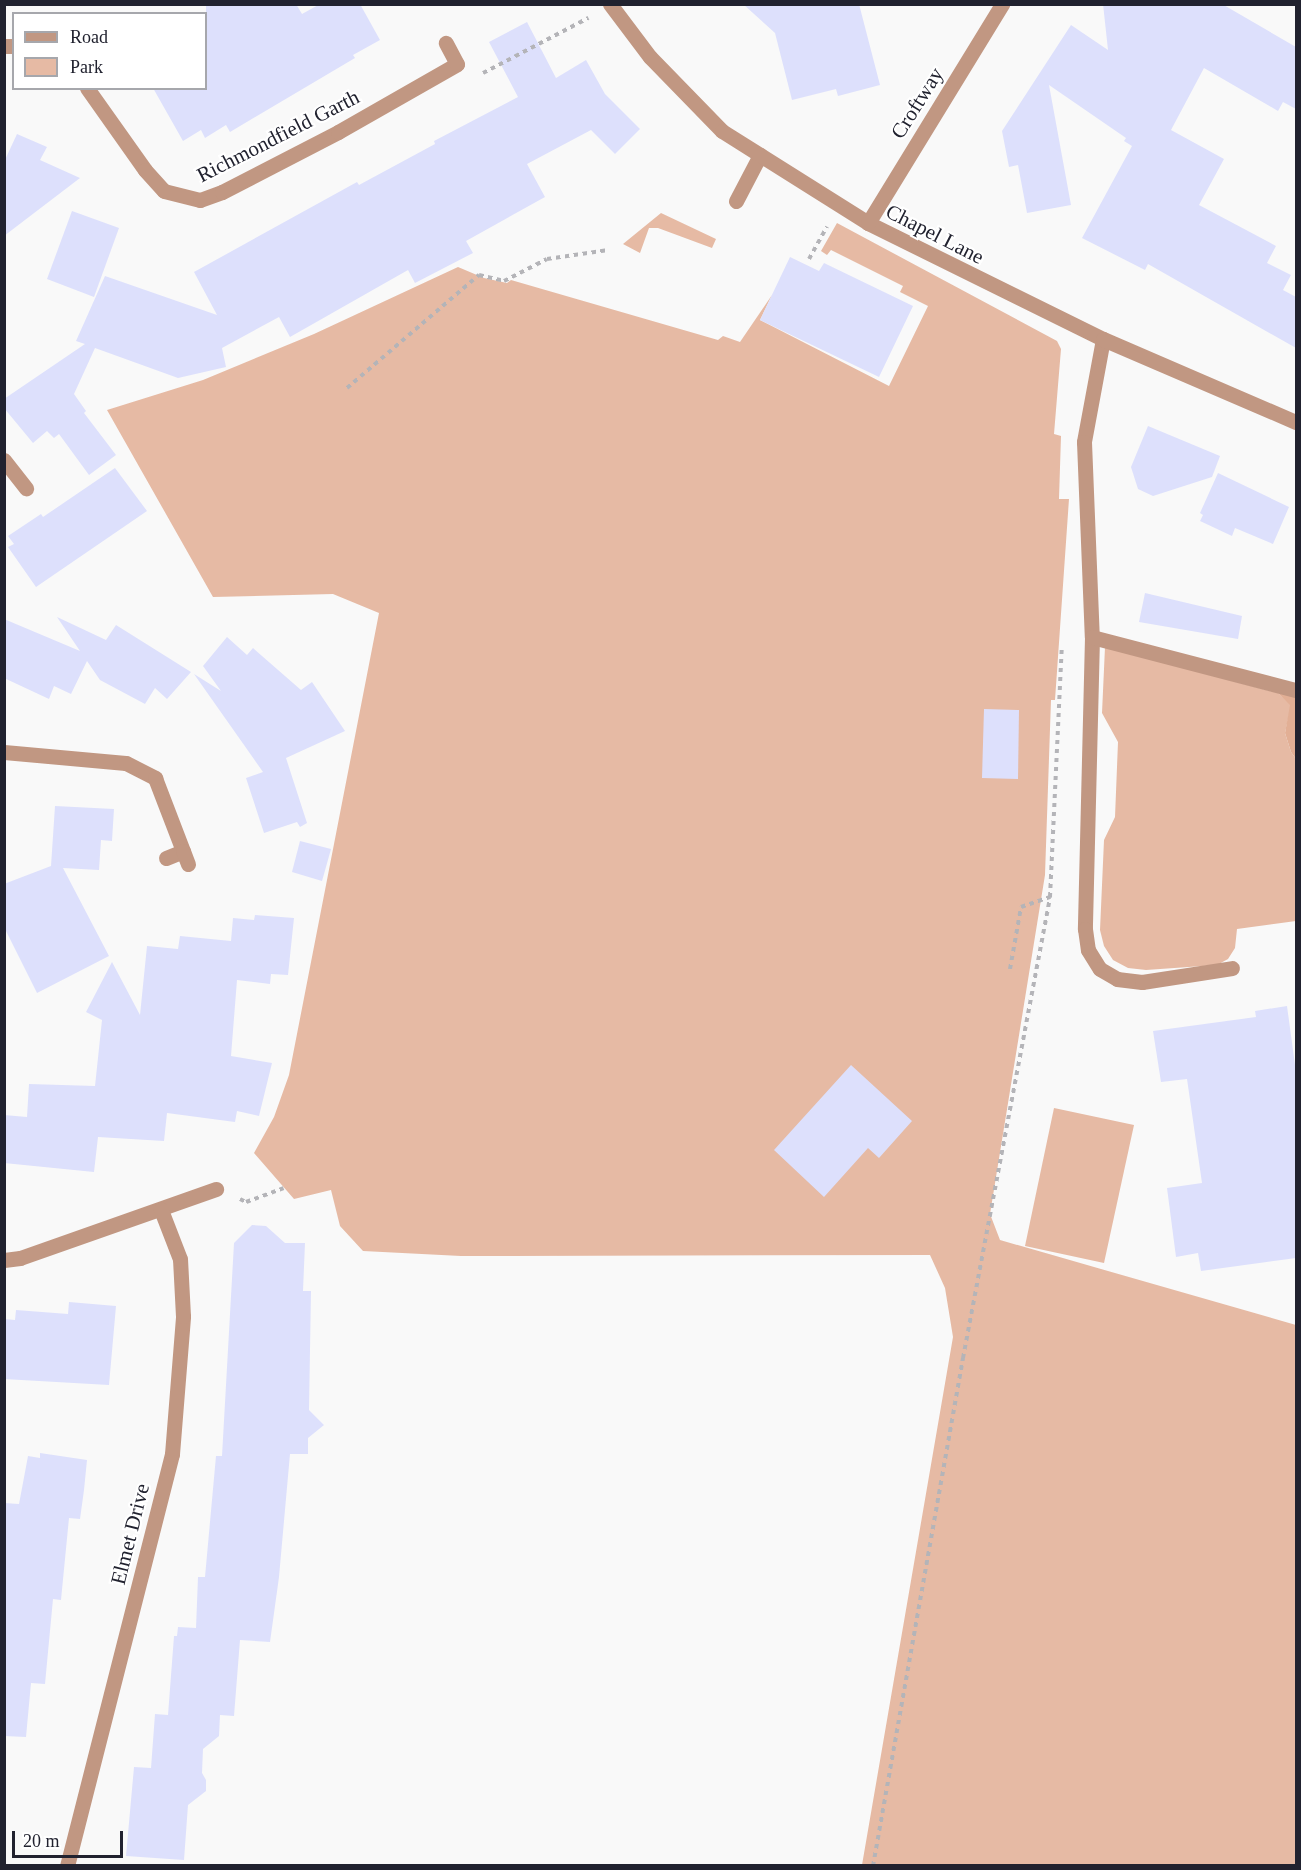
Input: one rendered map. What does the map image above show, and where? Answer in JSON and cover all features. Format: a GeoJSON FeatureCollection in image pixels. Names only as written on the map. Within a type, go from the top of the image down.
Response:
{"type":"FeatureCollection","features":[{"type":"Feature","properties":{"kind":"street","name":"Croftway"},"geometry":{"type":"LineString","coordinates":[[868,223],[1002,4]]}},
{"type":"Feature","properties":{"kind":"street","name":"Chapel Lane"},"geometry":{"type":"LineString","coordinates":[[610,5],[650,57],[722,131],[868,223],[1103,339],[1296,422]]}},
{"type":"Feature","properties":{"kind":"street"},"geometry":{"type":"LineString","coordinates":[[446,44],[457,64]]}},
{"type":"Feature","properties":{"kind":"street","name":"Richmondfield Garth"},"geometry":{"type":"LineString","coordinates":[[88,90],[145,170],[164,191],[200,200],[222,192],[328,137],[457,64]]}},
{"type":"Feature","properties":{"kind":"street"},"geometry":{"type":"LineString","coordinates":[[736,201],[760,155]]}},
{"type":"Feature","properties":{"kind":"street"},"geometry":{"type":"LineString","coordinates":[[1103,339],[1084,442],[1092,637],[1085,929],[1088,950],[1100,969],[1117,979],[1142,982],[1232,968]]}},
{"type":"Feature","properties":{"kind":"street"},"geometry":{"type":"LineString","coordinates":[[4,460],[26,488]]}},
{"type":"Feature","properties":{"kind":"street"},"geometry":{"type":"LineString","coordinates":[[1092,637],[1296,690]]}},
{"type":"Feature","properties":{"kind":"street"},"geometry":{"type":"LineString","coordinates":[[4,752],[126,763],[155,778],[186,857],[166,858]]}},
{"type":"Feature","properties":{"kind":"street"},"geometry":{"type":"LineString","coordinates":[[4,1260],[20,1258],[216,1189]]}},
{"type":"Feature","properties":{"kind":"street","name":"Elmet Drive"},"geometry":{"type":"LineString","coordinates":[[67,1866],[172,1454],[183,1316],[181,1271],[180,1259],[161,1210]]}},
{"type":"Feature","properties":{"kind":"path"},"geometry":{"type":"LineString","coordinates":[[457,64],[483,74],[610,5]]}},
{"type":"Feature","properties":{"kind":"path"},"geometry":{"type":"LineString","coordinates":[[809,259],[839,205]]}},
{"type":"Feature","properties":{"kind":"path"},"geometry":{"type":"LineString","coordinates":[[347,388],[479,275],[504,281],[547,258],[608,250]]}},
{"type":"Feature","properties":{"kind":"path"},"geometry":{"type":"LineString","coordinates":[[873,1866],[963,1358],[1050,897],[1063,639]]}},
{"type":"Feature","properties":{"kind":"path"},"geometry":{"type":"LineString","coordinates":[[1010,969],[1021,907],[1050,897]]}},
{"type":"Feature","properties":{"kind":"path"},"geometry":{"type":"LineString","coordinates":[[216,1189],[246,1202],[284,1188]]}},
{"type":"Feature","properties":{"kind":"green space"},"geometry":{"type":"Polygon","coordinates":[[[661,213],[716,239],[712,248],[658,228],[649,228],[640,253],[623,244],[661,213]]]}},
{"type":"Feature","properties":{"kind":"green space"},"geometry":{"type":"Polygon","coordinates":[[[837,223],[1057,341],[1061,349],[1054,434],[1061,436],[1059,499],[1069,499],[1055,700],[1051,700],[1045,875],[990,1214],[1000,1240],[1296,1325],[1296,1865],[862,1865],[953,1337],[945,1288],[930,1255],[461,1256],[363,1251],[340,1226],[331,1190],[294,1199],[254,1153],[274,1117],[289,1075],[379,613],[333,594],[213,597],[107,410],[203,380],[314,334],[458,267],[484,278],[507,283],[511,280],[718,340],[723,336],[740,342],[772,295],[760,320],[889,386],[928,306],[900,292],[903,286],[831,250],[827,255],[821,251],[837,223]]]}},
{"type":"Feature","properties":{"kind":"green space"},"geometry":{"type":"Polygon","coordinates":[[[1105,647],[1278,693],[1291,705],[1285,733],[1291,752],[1296,759],[1296,921],[1237,929],[1235,948],[1228,959],[1217,965],[1146,970],[1128,968],[1113,960],[1104,946],[1100,930],[1104,840],[1115,817],[1118,742],[1102,713],[1105,647]]]}},
{"type":"Feature","properties":{"kind":"green space"},"geometry":{"type":"Polygon","coordinates":[[[1054,1108],[1134,1125],[1104,1263],[1025,1246],[1054,1108]]]}},
{"type":"Feature","properties":{"kind":"shaded area"},"geometry":{"type":"Polygon","coordinates":[[[1278,687],[1296,692],[1296,759],[1291,752],[1285,733],[1290,705],[1278,693],[1278,687]]]}},
{"type":"Feature","properties":{"kind":"building"},"geometry":{"type":"Polygon","coordinates":[[[206,4],[296,4],[302,14],[320,4],[360,4],[380,40],[353,55],[355,58],[230,132],[226,125],[205,138],[201,130],[183,141],[154,90],[207,90],[206,4]]]}},
{"type":"Feature","properties":{"kind":"building"},"geometry":{"type":"Polygon","coordinates":[[[743,4],[859,4],[880,85],[838,96],[836,89],[792,100],[775,33],[743,4]]]}},
{"type":"Feature","properties":{"kind":"building"},"geometry":{"type":"Polygon","coordinates":[[[1103,4],[1222,4],[1296,47],[1296,109],[1283,102],[1278,111],[1204,68],[1171,130],[1224,159],[1199,205],[1276,246],[1267,263],[1291,275],[1283,290],[1296,297],[1296,348],[1148,264],[1145,270],[1082,238],[1132,146],[1124,141],[1126,138],[1049,85],[1071,205],[1027,213],[1018,165],[1009,167],[1002,131],[1071,25],[1108,50],[1103,4]]]}},
{"type":"Feature","properties":{"kind":"building"},"geometry":{"type":"Polygon","coordinates":[[[527,22],[556,78],[586,60],[605,94],[640,129],[615,154],[591,130],[527,164],[545,197],[466,241],[473,253],[415,283],[408,270],[290,337],[279,317],[222,348],[226,367],[178,378],[95,348],[74,394],[86,411],[84,413],[116,455],[89,475],[59,434],[54,438],[47,431],[33,443],[4,408],[4,399],[85,344],[76,341],[105,276],[217,315],[194,272],[357,182],[359,185],[435,144],[434,141],[518,97],[489,42],[527,22]]]}},
{"type":"Feature","properties":{"kind":"building"},"geometry":{"type":"Polygon","coordinates":[[[17,134],[47,147],[40,160],[80,178],[4,236],[4,162],[17,134]]]}},
{"type":"Feature","properties":{"kind":"building"},"geometry":{"type":"Polygon","coordinates":[[[72,211],[119,228],[94,297],[47,279],[72,211]]]}},
{"type":"Feature","properties":{"kind":"building"},"geometry":{"type":"Polygon","coordinates":[[[790,257],[819,271],[824,263],[913,306],[879,377],[760,320],[790,257]]]}},
{"type":"Feature","properties":{"kind":"building"},"geometry":{"type":"Polygon","coordinates":[[[1148,426],[1220,456],[1212,477],[1153,496],[1138,489],[1131,467],[1148,426]]]}},
{"type":"Feature","properties":{"kind":"building"},"geometry":{"type":"Polygon","coordinates":[[[115,468],[147,511],[36,587],[8,547],[14,544],[8,536],[41,514],[43,517],[115,468]]]}},
{"type":"Feature","properties":{"kind":"building"},"geometry":{"type":"Polygon","coordinates":[[[1218,473],[1289,507],[1273,544],[1235,528],[1232,536],[1200,521],[1203,515],[1200,513],[1218,473]]]}},
{"type":"Feature","properties":{"kind":"building"},"geometry":{"type":"Polygon","coordinates":[[[1145,593],[1242,616],[1238,639],[1139,622],[1145,593]]]}},
{"type":"Feature","properties":{"kind":"building"},"geometry":{"type":"Polygon","coordinates":[[[57,617],[106,640],[116,625],[191,672],[167,699],[155,688],[145,704],[100,680],[87,661],[71,694],[54,686],[49,699],[4,678],[4,619],[80,651],[57,617]]]}},
{"type":"Feature","properties":{"kind":"building"},"geometry":{"type":"Polygon","coordinates":[[[227,637],[247,655],[253,648],[301,690],[312,682],[345,731],[286,758],[307,823],[300,827],[297,822],[264,833],[246,778],[263,772],[194,674],[221,691],[203,666],[227,637]]]}},
{"type":"Feature","properties":{"kind":"building"},"geometry":{"type":"Polygon","coordinates":[[[984,709],[1019,710],[1018,779],[982,778],[984,709]]]}},
{"type":"Feature","properties":{"kind":"building"},"geometry":{"type":"Polygon","coordinates":[[[55,806],[114,809],[112,841],[101,840],[99,870],[63,868],[109,956],[37,993],[4,927],[4,884],[51,866],[55,806]]]}},
{"type":"Feature","properties":{"kind":"building"},"geometry":{"type":"Polygon","coordinates":[[[300,841],[331,849],[322,881],[292,872],[300,841]]]}},
{"type":"Feature","properties":{"kind":"building"},"geometry":{"type":"Polygon","coordinates":[[[255,915],[294,918],[288,975],[271,974],[270,984],[237,980],[231,1056],[272,1063],[259,1116],[237,1111],[235,1122],[167,1113],[164,1141],[98,1137],[94,1172],[4,1163],[4,1115],[27,1117],[29,1084],[95,1086],[102,1020],[86,1012],[112,962],[140,1015],[147,946],[178,949],[180,936],[231,941],[233,918],[254,920],[255,915]]]}},
{"type":"Feature","properties":{"kind":"building"},"geometry":{"type":"Polygon","coordinates":[[[1287,1006],[1296,1072],[1296,1258],[1201,1271],[1198,1253],[1176,1257],[1167,1188],[1202,1183],[1187,1079],[1161,1082],[1153,1031],[1256,1017],[1255,1011],[1287,1006]]]}},
{"type":"Feature","properties":{"kind":"building"},"geometry":{"type":"Polygon","coordinates":[[[851,1065],[912,1121],[879,1158],[868,1148],[824,1197],[774,1150],[851,1065]]]}},
{"type":"Feature","properties":{"kind":"building"},"geometry":{"type":"Polygon","coordinates":[[[252,1225],[266,1226],[285,1243],[305,1243],[303,1291],[311,1291],[309,1410],[324,1425],[308,1438],[308,1454],[290,1454],[279,1577],[270,1642],[240,1640],[234,1716],[220,1715],[219,1736],[203,1749],[202,1773],[206,1780],[206,1791],[188,1805],[184,1860],[126,1856],[134,1767],[151,1768],[155,1714],[168,1715],[174,1636],[177,1636],[178,1627],[196,1628],[198,1577],[205,1577],[216,1456],[222,1456],[234,1243],[252,1225]]]}},
{"type":"Feature","properties":{"kind":"building"},"geometry":{"type":"Polygon","coordinates":[[[69,1302],[116,1306],[109,1385],[4,1379],[4,1319],[15,1320],[16,1310],[68,1314],[69,1302]]]}},
{"type":"Feature","properties":{"kind":"building"},"geometry":{"type":"Polygon","coordinates":[[[40,1453],[87,1460],[84,1490],[80,1519],[69,1518],[61,1600],[53,1599],[45,1684],[31,1683],[26,1737],[4,1736],[4,1503],[19,1504],[28,1456],[40,1458],[40,1453]]]}}]}
